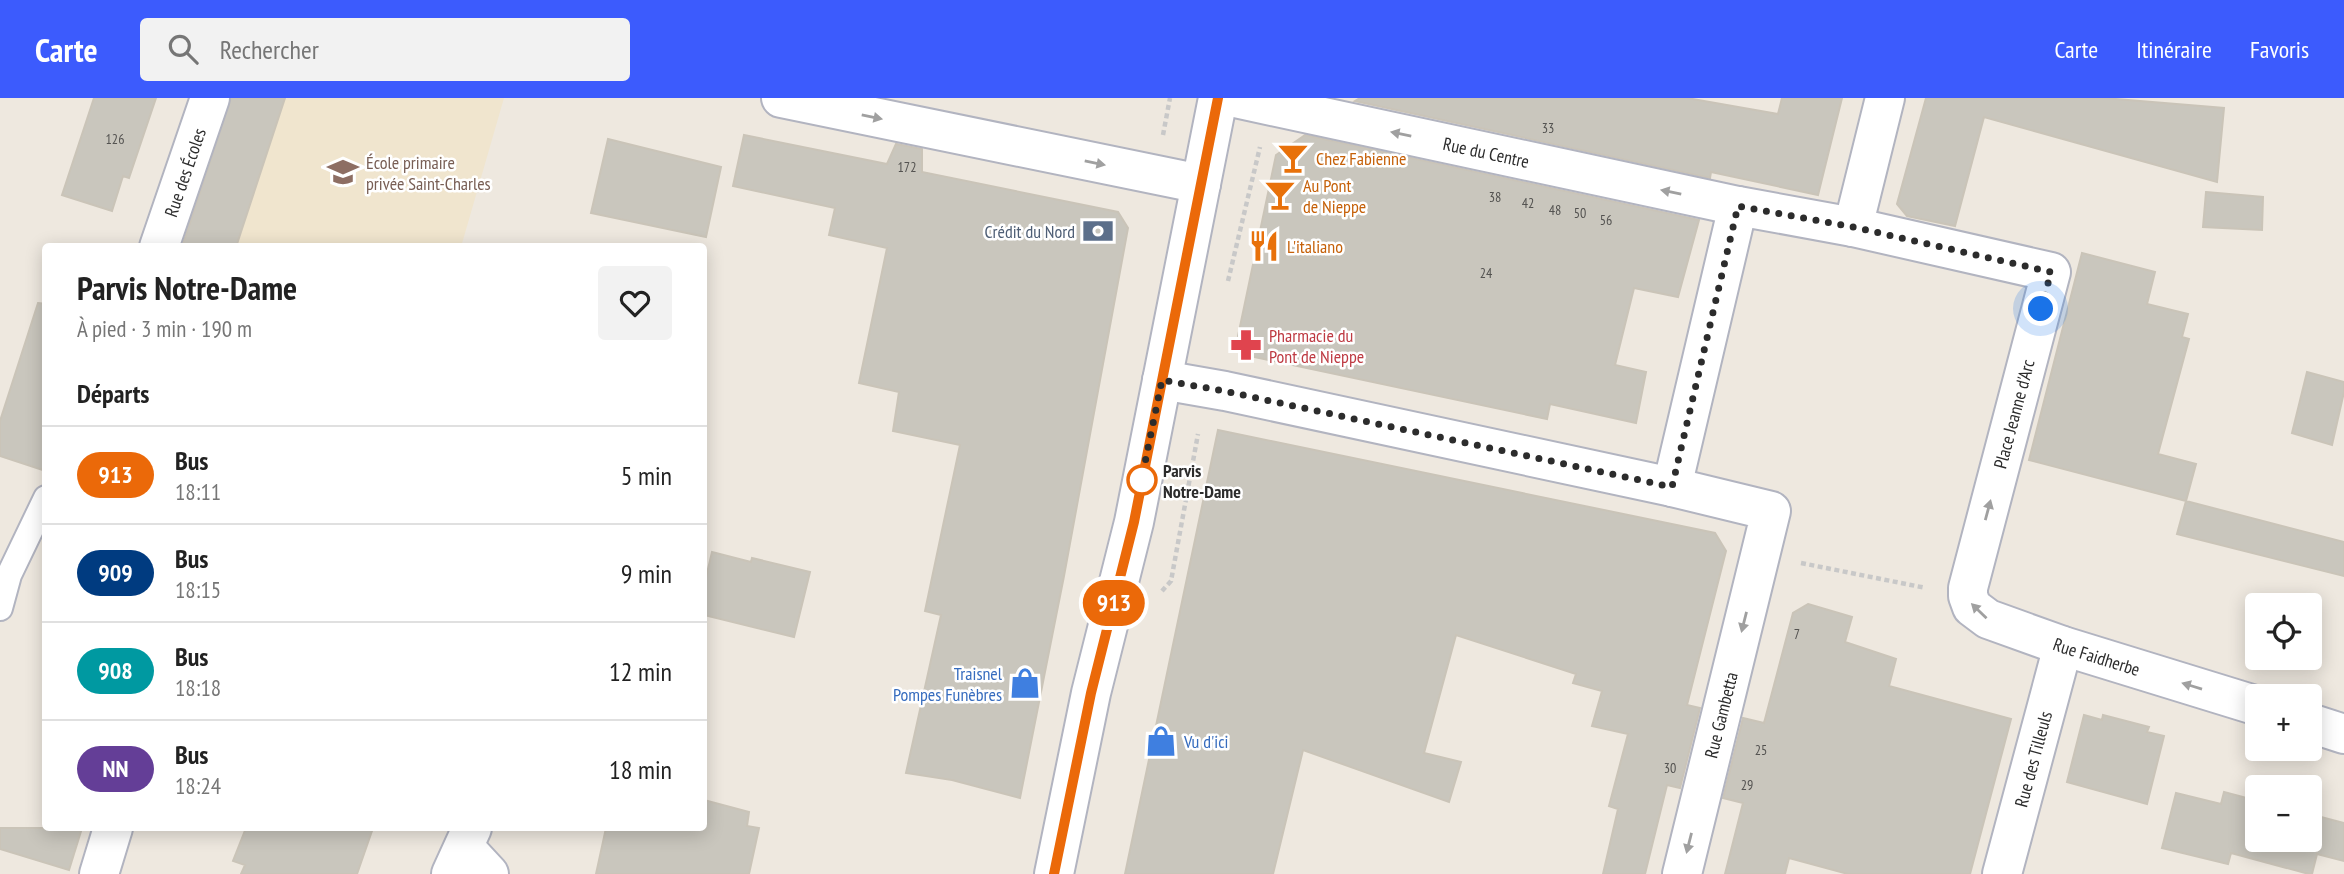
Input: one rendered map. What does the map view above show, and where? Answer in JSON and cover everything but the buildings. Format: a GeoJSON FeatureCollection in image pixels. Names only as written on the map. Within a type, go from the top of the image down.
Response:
{"type":"FeatureCollection","features":[{"type":"Feature","properties":{"kind":"street","name":"Rue des Écoles"},"geometry":{"type":"LineString","coordinates":[[160,243],[210,98]]}},
{"type":"Feature","properties":{"kind":"street"},"geometry":{"type":"LineString","coordinates":[[781,98],[1201,184]]}},
{"type":"Feature","properties":{"kind":"street"},"geometry":{"type":"LineString","coordinates":[[1054,874],[1091,693],[1134,522],[1218,98]]}},
{"type":"Feature","properties":{"kind":"street","name":"Rue du Centre"},"geometry":{"type":"LineString","coordinates":[[1235,98],[1738,206]]}},
{"type":"Feature","properties":{"kind":"street"},"geometry":{"type":"LineString","coordinates":[[1853,227],[1885,98]]}},
{"type":"Feature","properties":{"kind":"street"},"geometry":{"type":"LineString","coordinates":[[1672,487],[1738,206]]}},
{"type":"Feature","properties":{"kind":"street","name":"Place Jeanne d'Arc"},"geometry":{"type":"LineString","coordinates":[[1738,206],[1853,227],[2051,272],[1969,586]]}},
{"type":"Feature","properties":{"kind":"street"},"geometry":{"type":"LineString","coordinates":[[1162,380],[1672,487],[1770,511],[1760,555]]}},
{"type":"Feature","properties":{"kind":"street","name":"Rue Gambetta"},"geometry":{"type":"LineString","coordinates":[[1682,874],[1760,555]]}},
{"type":"Feature","properties":{"kind":"street","name":"Rue Faidherbe"},"geometry":{"type":"LineString","coordinates":[[1969,586],[1972,607],[1988,620],[2245,702]]}},
{"type":"Feature","properties":{"kind":"street","name":"Rue des Tilleuls"},"geometry":{"type":"LineString","coordinates":[[2002,874],[2063,646]]}},
{"type":"Feature","properties":{"kind":"street"},"geometry":{"type":"LineString","coordinates":[[2322,727],[2344,734]]}},
{"type":"Feature","properties":{"kind":"street"},"geometry":{"type":"LineString","coordinates":[[99,874],[112,831]]}},
{"type":"Feature","properties":{"kind":"street"},"geometry":{"type":"LineString","coordinates":[[462,849],[489,874]]}},
{"type":"Feature","properties":{"kind":"lane"},"geometry":{"type":"LineString","coordinates":[[0,608],[12,567],[42,506]]}},
{"type":"Feature","properties":{"kind":"path"},"geometry":{"type":"LineString","coordinates":[[1163,139],[1170,98]]}},
{"type":"Feature","properties":{"kind":"path"},"geometry":{"type":"LineString","coordinates":[[1760,555],[1969,586]]}},
{"type":"Feature","properties":{"kind":"shaded area","name":"École primaire privée Saint-Charles"},"geometry":{"type":"Polygon","coordinates":[[[228,98],[504,98],[462,243],[181,243],[228,98]]]}},
{"type":"Feature","properties":{"kind":"bus line","name":"913"},"geometry":{"type":"LineString","coordinates":[[1054,874],[1091,693],[1134,522],[1218,98]]}},
{"type":"Feature","properties":{"kind":"place","name":"Chez Fabienne"},"geometry":{"type":"Point","coordinates":[1293,158]}},
{"type":"Feature","properties":{"kind":"place","name":"École primaire privée Saint-Charles"},"geometry":{"type":"Point","coordinates":[343,172]}},
{"type":"Feature","properties":{"kind":"place","name":"Au Pont de Nieppe"},"geometry":{"type":"Point","coordinates":[1280,195]}},
{"type":"Feature","properties":{"kind":"place","name":"Crédit du Nord"},"geometry":{"type":"Point","coordinates":[1098,231]}},
{"type":"Feature","properties":{"kind":"place","name":"L'italiano"},"geometry":{"type":"Point","coordinates":[1264,246]}},
{"type":"Feature","properties":{"kind":"place","name":"Pharmacie du Pont de Nieppe"},"geometry":{"type":"Point","coordinates":[1246,345]}},
{"type":"Feature","properties":{"kind":"place","name":"Parvis Notre-Dame"},"geometry":{"type":"Point","coordinates":[1142,480]}},
{"type":"Feature","properties":{"kind":"place","name":"Traisnel Pompes Funèbres"},"geometry":{"type":"Point","coordinates":[1025,683]}},
{"type":"Feature","properties":{"kind":"place","name":"Vu d'ici"},"geometry":{"type":"Point","coordinates":[1161,741]}},
{"type":"Feature","properties":{"kind":"route"},"geometry":{"type":"LineString","coordinates":[[1142,480],[1141,482],[1162,380],[1672,487],[1738,206],[1853,227],[2051,272],[2041,309]]}}]}
